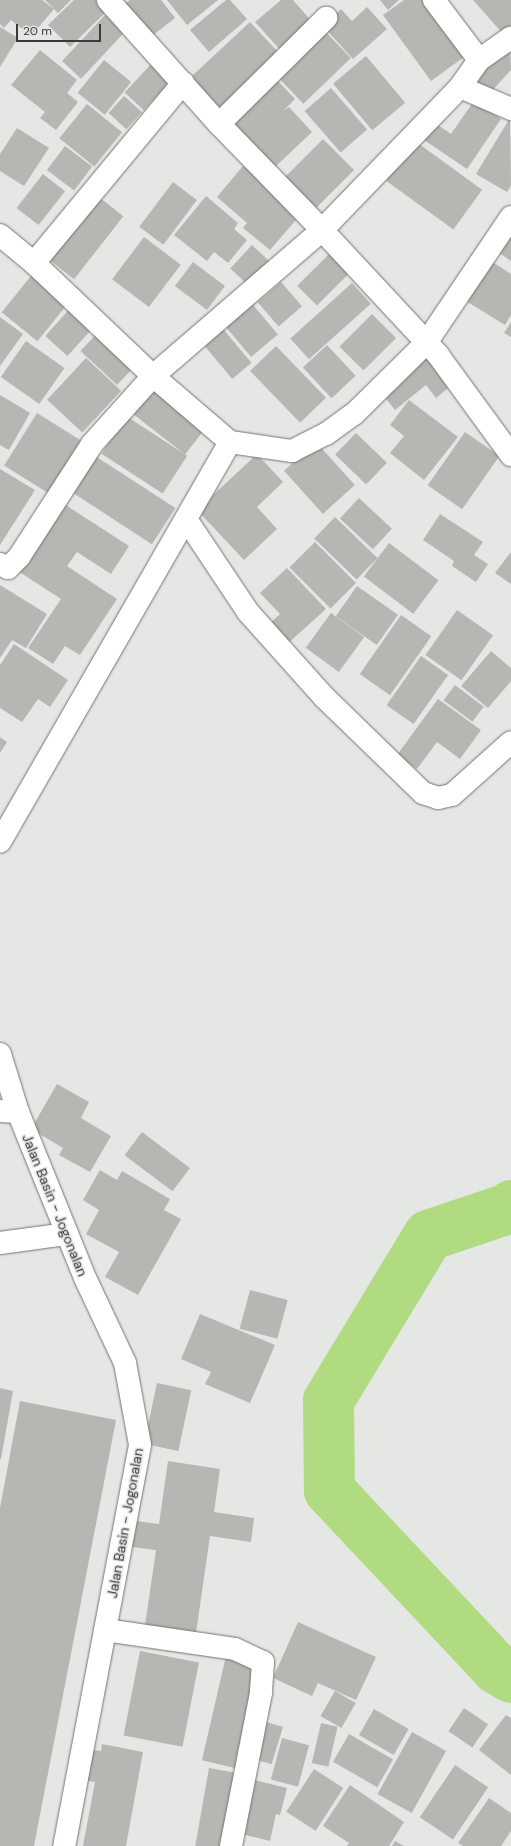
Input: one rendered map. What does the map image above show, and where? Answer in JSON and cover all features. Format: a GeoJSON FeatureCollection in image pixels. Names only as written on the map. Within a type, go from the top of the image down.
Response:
{"type":"FeatureCollection","features":[{"type":"Feature","properties":{"kind":"street"},"geometry":{"type":"LineString","coordinates":[[108,0],[219,124],[322,230],[438,356],[508,440]]}},
{"type":"Feature","properties":{"kind":"street"},"geometry":{"type":"LineString","coordinates":[[434,0],[479,60]]}},
{"type":"Feature","properties":{"kind":"street"},"geometry":{"type":"LineString","coordinates":[[219,124],[326,18]]}},
{"type":"Feature","properties":{"kind":"street"},"geometry":{"type":"LineString","coordinates":[[0,564],[8,568],[20,557],[92,444],[153,376],[322,230],[460,87],[479,60],[511,38]]}},
{"type":"Feature","properties":{"kind":"street"},"geometry":{"type":"LineString","coordinates":[[34,263],[183,83]]}},
{"type":"Feature","properties":{"kind":"street"},"geometry":{"type":"LineString","coordinates":[[460,87],[511,109]]}},
{"type":"Feature","properties":{"kind":"street"},"geometry":{"type":"LineString","coordinates":[[0,235],[34,263],[153,376],[230,442],[292,451],[326,434],[354,414],[426,343],[511,217]]}},
{"type":"Feature","properties":{"kind":"street"},"geometry":{"type":"LineString","coordinates":[[0,842],[230,442]]}},
{"type":"Feature","properties":{"kind":"street"},"geometry":{"type":"LineString","coordinates":[[186,519],[248,612],[324,697],[423,793],[438,798],[452,795],[511,742]]}},
{"type":"Feature","properties":{"kind":"street","name":"Jalan Basin - Jogonalan"},"geometry":{"type":"LineString","coordinates":[[0,1054],[9,1111],[67,1234],[86,1280],[125,1363],[140,1445],[64,1846]]}},
{"type":"Feature","properties":{"kind":"street"},"geometry":{"type":"LineString","coordinates":[[0,1243],[67,1234]]}},
{"type":"Feature","properties":{"kind":"street"},"geometry":{"type":"LineString","coordinates":[[105,1630],[235,1649],[263,1662],[261,1693],[231,1846]]}},
{"type":"Feature","properties":{"kind":"building"},"geometry":{"type":"Polygon","coordinates":[[[0,0],[42,0],[54,9],[31,36],[11,20],[4,28],[0,24],[0,0]]]}},
{"type":"Feature","properties":{"kind":"building"},"geometry":{"type":"Polygon","coordinates":[[[45,0],[71,0],[58,13],[45,0]]]}},
{"type":"Feature","properties":{"kind":"building"},"geometry":{"type":"Polygon","coordinates":[[[74,0],[96,0],[107,11],[70,47],[48,25],[74,0]]]}},
{"type":"Feature","properties":{"kind":"building"},"geometry":{"type":"Polygon","coordinates":[[[130,0],[161,0],[175,18],[148,39],[122,6],[130,0]]]}},
{"type":"Feature","properties":{"kind":"building"},"geometry":{"type":"Polygon","coordinates":[[[167,0],[218,0],[187,25],[167,0]]]}},
{"type":"Feature","properties":{"kind":"building"},"geometry":{"type":"Polygon","coordinates":[[[226,0],[230,0],[247,19],[209,52],[190,30],[226,0]]]}},
{"type":"Feature","properties":{"kind":"building"},"geometry":{"type":"Polygon","coordinates":[[[281,0],[293,0],[314,24],[283,53],[255,22],[281,0]]]}},
{"type":"Feature","properties":{"kind":"building"},"geometry":{"type":"Polygon","coordinates":[[[380,0],[399,0],[388,10],[380,0]]]}},
{"type":"Feature","properties":{"kind":"building"},"geometry":{"type":"Polygon","coordinates":[[[404,0],[422,0],[464,57],[431,81],[383,15],[404,0]]]}},
{"type":"Feature","properties":{"kind":"building"},"geometry":{"type":"Polygon","coordinates":[[[473,0],[511,0],[511,28],[504,35],[473,0]]]}},
{"type":"Feature","properties":{"kind":"building"},"geometry":{"type":"Polygon","coordinates":[[[367,7],[387,29],[353,59],[323,26],[341,9],[352,21],[367,7]]]}},
{"type":"Feature","properties":{"kind":"building"},"geometry":{"type":"Polygon","coordinates":[[[105,15],[124,33],[81,79],[62,61],[105,15]]]}},
{"type":"Feature","properties":{"kind":"building"},"geometry":{"type":"Polygon","coordinates":[[[250,22],[283,57],[222,114],[189,79],[250,22]]]}},
{"type":"Feature","properties":{"kind":"building"},"geometry":{"type":"Polygon","coordinates":[[[0,27],[18,38],[0,67],[0,27]]]}},
{"type":"Feature","properties":{"kind":"building"},"geometry":{"type":"Polygon","coordinates":[[[321,27],[351,58],[303,104],[274,73],[321,27]]]}},
{"type":"Feature","properties":{"kind":"building"},"geometry":{"type":"Polygon","coordinates":[[[510,44],[511,70],[490,93],[476,80],[510,44]]]}},
{"type":"Feature","properties":{"kind":"building"},"geometry":{"type":"Polygon","coordinates":[[[40,50],[77,80],[67,93],[78,102],[56,130],[40,118],[45,112],[11,85],[40,50]]]}},
{"type":"Feature","properties":{"kind":"building"},"geometry":{"type":"Polygon","coordinates":[[[366,56],[405,103],[372,130],[333,84],[366,56]]]}},
{"type":"Feature","properties":{"kind":"building"},"geometry":{"type":"Polygon","coordinates":[[[104,60],[131,82],[105,115],[78,93],[104,60]]]}},
{"type":"Feature","properties":{"kind":"building"},"geometry":{"type":"Polygon","coordinates":[[[154,61],[173,79],[144,110],[125,92],[154,61]]]}},
{"type":"Feature","properties":{"kind":"building"},"geometry":{"type":"Polygon","coordinates":[[[275,78],[295,99],[283,111],[289,107],[312,132],[274,168],[231,120],[275,78]]]}},
{"type":"Feature","properties":{"kind":"building"},"geometry":{"type":"Polygon","coordinates":[[[331,88],[367,130],[341,152],[305,111],[331,88]]]}},
{"type":"Feature","properties":{"kind":"building"},"geometry":{"type":"Polygon","coordinates":[[[124,96],[142,112],[126,129],[109,113],[124,96]]]}},
{"type":"Feature","properties":{"kind":"building"},"geometry":{"type":"Polygon","coordinates":[[[474,101],[501,119],[467,169],[421,138],[432,121],[451,134],[474,101]]]}},
{"type":"Feature","properties":{"kind":"building"},"geometry":{"type":"Polygon","coordinates":[[[87,104],[122,132],[94,167],[59,138],[87,104]]]}},
{"type":"Feature","properties":{"kind":"building"},"geometry":{"type":"Polygon","coordinates":[[[510,118],[511,185],[507,192],[476,174],[510,118]]]}},
{"type":"Feature","properties":{"kind":"building"},"geometry":{"type":"Polygon","coordinates":[[[17,128],[49,148],[24,186],[0,171],[0,154],[17,128]]]}},
{"type":"Feature","properties":{"kind":"building"},"geometry":{"type":"Polygon","coordinates":[[[323,139],[354,170],[313,211],[282,180],[323,139]]]}},
{"type":"Feature","properties":{"kind":"building"},"geometry":{"type":"Polygon","coordinates":[[[415,141],[482,190],[453,229],[386,181],[415,141]]]}},
{"type":"Feature","properties":{"kind":"building"},"geometry":{"type":"Polygon","coordinates":[[[65,146],[92,166],[74,190],[47,170],[65,146]]]}},
{"type":"Feature","properties":{"kind":"building"},"geometry":{"type":"Polygon","coordinates":[[[243,166],[301,214],[270,250],[243,228],[247,223],[217,197],[243,166]]]}},
{"type":"Feature","properties":{"kind":"building"},"geometry":{"type":"Polygon","coordinates":[[[43,174],[65,191],[39,225],[17,208],[43,174]]]}},
{"type":"Feature","properties":{"kind":"building"},"geometry":{"type":"Polygon","coordinates":[[[173,182],[197,200],[163,245],[139,227],[173,182]]]}},
{"type":"Feature","properties":{"kind":"building"},"geometry":{"type":"Polygon","coordinates":[[[95,194],[123,216],[74,279],[46,257],[95,194]]]}},
{"type":"Feature","properties":{"kind":"building"},"geometry":{"type":"Polygon","coordinates":[[[206,196],[238,223],[234,229],[247,240],[228,263],[214,252],[207,261],[174,235],[206,196]]]}},
{"type":"Feature","properties":{"kind":"building"},"geometry":{"type":"Polygon","coordinates":[[[511,233],[511,261],[498,252],[511,233]]]}},
{"type":"Feature","properties":{"kind":"building"},"geometry":{"type":"Polygon","coordinates":[[[144,237],[181,265],[149,307],[112,279],[144,237]]]}},
{"type":"Feature","properties":{"kind":"building"},"geometry":{"type":"Polygon","coordinates":[[[252,245],[269,261],[247,284],[230,268],[252,245]]]}},
{"type":"Feature","properties":{"kind":"building"},"geometry":{"type":"Polygon","coordinates":[[[329,254],[349,274],[317,306],[297,286],[329,254]]]}},
{"type":"Feature","properties":{"kind":"building"},"geometry":{"type":"Polygon","coordinates":[[[491,261],[511,274],[511,315],[505,325],[466,301],[491,261]]]}},
{"type":"Feature","properties":{"kind":"building"},"geometry":{"type":"Polygon","coordinates":[[[193,262],[225,286],[207,310],[175,286],[193,262]]]}},
{"type":"Feature","properties":{"kind":"building"},"geometry":{"type":"Polygon","coordinates":[[[35,271],[71,300],[37,341],[2,312],[35,271]]]}},
{"type":"Feature","properties":{"kind":"building"},"geometry":{"type":"Polygon","coordinates":[[[281,282],[302,306],[279,326],[258,302],[281,282]]]}},
{"type":"Feature","properties":{"kind":"building"},"geometry":{"type":"Polygon","coordinates":[[[352,283],[371,304],[309,359],[290,339],[352,283]]]}},
{"type":"Feature","properties":{"kind":"building"},"geometry":{"type":"Polygon","coordinates":[[[249,300],[278,334],[251,357],[222,322],[249,300]]]}},
{"type":"Feature","properties":{"kind":"building"},"geometry":{"type":"Polygon","coordinates":[[[74,304],[96,324],[68,356],[45,336],[74,304]]]}},
{"type":"Feature","properties":{"kind":"building"},"geometry":{"type":"Polygon","coordinates":[[[372,314],[396,338],[364,371],[339,347],[372,314]]]}},
{"type":"Feature","properties":{"kind":"building"},"geometry":{"type":"Polygon","coordinates":[[[0,317],[23,334],[0,366],[0,317]]]}},
{"type":"Feature","properties":{"kind":"building"},"geometry":{"type":"Polygon","coordinates":[[[511,322],[511,337],[504,333],[511,322]]]}},
{"type":"Feature","properties":{"kind":"building"},"geometry":{"type":"Polygon","coordinates":[[[218,323],[251,363],[232,379],[199,339],[218,323]]]}},
{"type":"Feature","properties":{"kind":"building"},"geometry":{"type":"Polygon","coordinates":[[[101,329],[138,363],[117,385],[81,351],[101,329]]]}},
{"type":"Feature","properties":{"kind":"building"},"geometry":{"type":"Polygon","coordinates":[[[26,341],[65,368],[39,404],[1,377],[26,341]]]}},
{"type":"Feature","properties":{"kind":"building"},"geometry":{"type":"Polygon","coordinates":[[[327,345],[356,376],[332,398],[303,368],[327,345]]]}},
{"type":"Feature","properties":{"kind":"building"},"geometry":{"type":"Polygon","coordinates":[[[276,346],[326,398],[300,423],[250,371],[276,346]]]}},
{"type":"Feature","properties":{"kind":"building"},"geometry":{"type":"Polygon","coordinates":[[[426,351],[453,384],[436,398],[426,385],[395,410],[379,390],[426,351]]]}},
{"type":"Feature","properties":{"kind":"building"},"geometry":{"type":"Polygon","coordinates":[[[86,358],[121,391],[82,432],[47,400],[86,358]]]}},
{"type":"Feature","properties":{"kind":"building"},"geometry":{"type":"Polygon","coordinates":[[[155,384],[208,425],[185,454],[132,413],[155,384]]]}},
{"type":"Feature","properties":{"kind":"building"},"geometry":{"type":"Polygon","coordinates":[[[0,395],[30,413],[9,450],[0,445],[0,395]]]}},
{"type":"Feature","properties":{"kind":"building"},"geometry":{"type":"Polygon","coordinates":[[[409,400],[458,437],[424,480],[390,453],[404,436],[390,425],[409,400]]]}},
{"type":"Feature","properties":{"kind":"building"},"geometry":{"type":"Polygon","coordinates":[[[37,413],[84,442],[51,495],[4,466],[37,413]]]}},
{"type":"Feature","properties":{"kind":"building"},"geometry":{"type":"Polygon","coordinates":[[[126,416],[187,456],[163,493],[101,454],[126,416]]]}},
{"type":"Feature","properties":{"kind":"building"},"geometry":{"type":"Polygon","coordinates":[[[465,432],[499,456],[462,509],[428,485],[465,432]]]}},
{"type":"Feature","properties":{"kind":"building"},"geometry":{"type":"Polygon","coordinates":[[[356,433],[387,463],[366,484],[335,455],[356,433]]]}},
{"type":"Feature","properties":{"kind":"building"},"geometry":{"type":"Polygon","coordinates":[[[316,442],[355,485],[323,514],[284,471],[316,442]]]}},
{"type":"Feature","properties":{"kind":"building"},"geometry":{"type":"Polygon","coordinates":[[[89,452],[175,508],[152,544],[66,488],[89,452]]]}},
{"type":"Feature","properties":{"kind":"building"},"geometry":{"type":"Polygon","coordinates":[[[257,454],[283,482],[257,507],[277,529],[244,560],[197,510],[257,454]]]}},
{"type":"Feature","properties":{"kind":"building"},"geometry":{"type":"Polygon","coordinates":[[[0,469],[35,490],[0,545],[0,469]]]}},
{"type":"Feature","properties":{"kind":"building"},"geometry":{"type":"Polygon","coordinates":[[[359,498],[392,529],[373,549],[340,518],[359,498]]]}},
{"type":"Feature","properties":{"kind":"building"},"geometry":{"type":"Polygon","coordinates":[[[61,502],[129,546],[111,574],[77,552],[67,566],[117,599],[80,655],[65,646],[53,664],[28,648],[61,599],[18,571],[61,502]]]}},
{"type":"Feature","properties":{"kind":"building"},"geometry":{"type":"Polygon","coordinates":[[[440,514],[483,542],[474,555],[488,564],[476,582],[452,566],[454,561],[423,540],[440,514]]]}},
{"type":"Feature","properties":{"kind":"building"},"geometry":{"type":"Polygon","coordinates":[[[335,517],[377,558],[357,580],[314,539],[335,517]]]}},
{"type":"Feature","properties":{"kind":"building"},"geometry":{"type":"Polygon","coordinates":[[[315,542],[356,583],[331,608],[290,567],[315,542]]]}},
{"type":"Feature","properties":{"kind":"building"},"geometry":{"type":"Polygon","coordinates":[[[389,543],[439,580],[413,614],[364,577],[389,543]]]}},
{"type":"Feature","properties":{"kind":"building"},"geometry":{"type":"Polygon","coordinates":[[[511,552],[511,584],[495,573],[511,552]]]}},
{"type":"Feature","properties":{"kind":"building"},"geometry":{"type":"Polygon","coordinates":[[[287,568],[326,609],[285,646],[267,626],[280,614],[260,593],[287,568]]]}},
{"type":"Feature","properties":{"kind":"building"},"geometry":{"type":"Polygon","coordinates":[[[0,585],[47,614],[26,648],[12,640],[0,658],[0,585]]]}},
{"type":"Feature","properties":{"kind":"building"},"geometry":{"type":"Polygon","coordinates":[[[357,586],[398,615],[377,645],[336,616],[357,586]]]}},
{"type":"Feature","properties":{"kind":"building"},"geometry":{"type":"Polygon","coordinates":[[[457,610],[493,635],[461,680],[425,655],[457,610]]]}},
{"type":"Feature","properties":{"kind":"building"},"geometry":{"type":"Polygon","coordinates":[[[331,613],[364,637],[339,672],[306,648],[331,613]]]}},
{"type":"Feature","properties":{"kind":"building"},"geometry":{"type":"Polygon","coordinates":[[[401,615],[431,636],[390,695],[360,674],[401,615]]]}},
{"type":"Feature","properties":{"kind":"building"},"geometry":{"type":"Polygon","coordinates":[[[14,644],[68,680],[50,707],[38,699],[22,722],[0,708],[0,665],[14,644]]]}},
{"type":"Feature","properties":{"kind":"building"},"geometry":{"type":"Polygon","coordinates":[[[491,651],[511,668],[511,681],[488,708],[461,686],[491,651]]]}},
{"type":"Feature","properties":{"kind":"building"},"geometry":{"type":"Polygon","coordinates":[[[421,656],[448,675],[414,724],[387,705],[421,656]]]}},
{"type":"Feature","properties":{"kind":"building"},"geometry":{"type":"Polygon","coordinates":[[[455,685],[484,707],[472,722],[444,700],[455,685]]]}},
{"type":"Feature","properties":{"kind":"building"},"geometry":{"type":"Polygon","coordinates":[[[438,699],[481,730],[460,759],[437,742],[417,769],[397,755],[438,699]]]}},
{"type":"Feature","properties":{"kind":"building"},"geometry":{"type":"Polygon","coordinates":[[[0,737],[7,742],[0,753],[0,737]]]}},
{"type":"Feature","properties":{"kind":"building"},"geometry":{"type":"Polygon","coordinates":[[[57,1084],[89,1102],[81,1118],[111,1136],[90,1172],[59,1155],[63,1148],[31,1129],[57,1084]]]}},
{"type":"Feature","properties":{"kind":"building"},"geometry":{"type":"Polygon","coordinates":[[[142,1132],[190,1168],[172,1191],[125,1155],[142,1132]]]}},
{"type":"Feature","properties":{"kind":"building"},"geometry":{"type":"Polygon","coordinates":[[[100,1170],[117,1180],[122,1171],[170,1199],[164,1210],[181,1219],[138,1295],[105,1277],[119,1252],[86,1234],[99,1210],[83,1200],[100,1170]]]}},
{"type":"Feature","properties":{"kind":"building"},"geometry":{"type":"Polygon","coordinates":[[[250,1290],[288,1300],[277,1339],[240,1329],[250,1290]]]}},
{"type":"Feature","properties":{"kind":"building"},"geometry":{"type":"Polygon","coordinates":[[[200,1314],[275,1345],[250,1403],[205,1384],[211,1372],[181,1359],[200,1314]]]}},
{"type":"Feature","properties":{"kind":"building"},"geometry":{"type":"Polygon","coordinates":[[[157,1383],[191,1390],[178,1451],[144,1444],[157,1383]]]}},
{"type":"Feature","properties":{"kind":"building"},"geometry":{"type":"Polygon","coordinates":[[[0,1388],[13,1391],[1,1459],[0,1459],[0,1388]]]}},
{"type":"Feature","properties":{"kind":"building"},"geometry":{"type":"Polygon","coordinates":[[[20,1401],[116,1420],[34,1846],[0,1846],[0,1508],[20,1401]]]}},
{"type":"Feature","properties":{"kind":"building"},"geometry":{"type":"Polygon","coordinates":[[[168,1461],[220,1469],[214,1512],[254,1518],[251,1542],[210,1536],[195,1640],[144,1632],[156,1550],[132,1547],[136,1521],[159,1524],[168,1461]]]}},
{"type":"Feature","properties":{"kind":"building"},"geometry":{"type":"Polygon","coordinates":[[[298,1622],[376,1657],[356,1700],[318,1683],[312,1696],[273,1678],[298,1622]]]}},
{"type":"Feature","properties":{"kind":"building"},"geometry":{"type":"Polygon","coordinates":[[[140,1651],[199,1662],[182,1747],[124,1735],[140,1651]]]}},
{"type":"Feature","properties":{"kind":"building"},"geometry":{"type":"Polygon","coordinates":[[[226,1656],[260,1664],[236,1768],[202,1760],[226,1656]]]}},
{"type":"Feature","properties":{"kind":"building"},"geometry":{"type":"Polygon","coordinates":[[[335,1691],[356,1703],[341,1728],[320,1716],[335,1691]]]}},
{"type":"Feature","properties":{"kind":"building"},"geometry":{"type":"Polygon","coordinates":[[[464,1708],[488,1724],[472,1747],[448,1731],[464,1708]]]}},
{"type":"Feature","properties":{"kind":"building"},"geometry":{"type":"Polygon","coordinates":[[[374,1709],[409,1729],[394,1755],[359,1735],[374,1709]]]}},
{"type":"Feature","properties":{"kind":"building"},"geometry":{"type":"Polygon","coordinates":[[[506,1715],[511,1718],[511,1775],[479,1750],[506,1715]]]}},
{"type":"Feature","properties":{"kind":"building"},"geometry":{"type":"Polygon","coordinates":[[[260,1720],[283,1727],[272,1764],[249,1757],[260,1720]]]}},
{"type":"Feature","properties":{"kind":"building"},"geometry":{"type":"Polygon","coordinates":[[[321,1723],[338,1727],[328,1767],[312,1763],[321,1723]]]}},
{"type":"Feature","properties":{"kind":"building"},"geometry":{"type":"Polygon","coordinates":[[[412,1732],[446,1751],[412,1813],[378,1794],[412,1732]]]}},
{"type":"Feature","properties":{"kind":"building"},"geometry":{"type":"Polygon","coordinates":[[[349,1734],[393,1760],[377,1787],[333,1762],[349,1734]]]}},
{"type":"Feature","properties":{"kind":"building"},"geometry":{"type":"Polygon","coordinates":[[[282,1738],[309,1745],[298,1787],[271,1780],[282,1738]]]}},
{"type":"Feature","properties":{"kind":"building"},"geometry":{"type":"Polygon","coordinates":[[[102,1744],[143,1752],[126,1846],[83,1846],[95,1782],[82,1780],[88,1749],[101,1751],[102,1744]]]}},
{"type":"Feature","properties":{"kind":"building"},"geometry":{"type":"Polygon","coordinates":[[[455,1765],[488,1787],[453,1840],[420,1817],[455,1765]]]}},
{"type":"Feature","properties":{"kind":"building"},"geometry":{"type":"Polygon","coordinates":[[[209,1768],[236,1773],[223,1846],[195,1846],[209,1768]]]}},
{"type":"Feature","properties":{"kind":"building"},"geometry":{"type":"Polygon","coordinates":[[[314,1769],[343,1788],[316,1831],[286,1812],[314,1769]]]}},
{"type":"Feature","properties":{"kind":"building"},"geometry":{"type":"Polygon","coordinates":[[[250,1779],[287,1788],[280,1815],[276,1814],[270,1841],[237,1833],[250,1779]]]}},
{"type":"Feature","properties":{"kind":"building"},"geometry":{"type":"Polygon","coordinates":[[[350,1785],[404,1822],[389,1846],[347,1846],[349,1843],[323,1826],[350,1785]]]}},
{"type":"Feature","properties":{"kind":"building"},"geometry":{"type":"Polygon","coordinates":[[[489,1798],[511,1813],[511,1831],[501,1846],[463,1846],[458,1843],[489,1798]]]}},
{"type":"Feature","properties":{"kind":"building"},"geometry":{"type":"Polygon","coordinates":[[[395,1841],[404,1846],[392,1846],[395,1841]]]}},
{"type":"Feature","properties":{"kind":"waterway"},"geometry":{"type":"LineString","coordinates":[[511,1205],[508,1208],[428,1235],[328,1400],[329,1490],[497,1669],[511,1677]]}}]}
